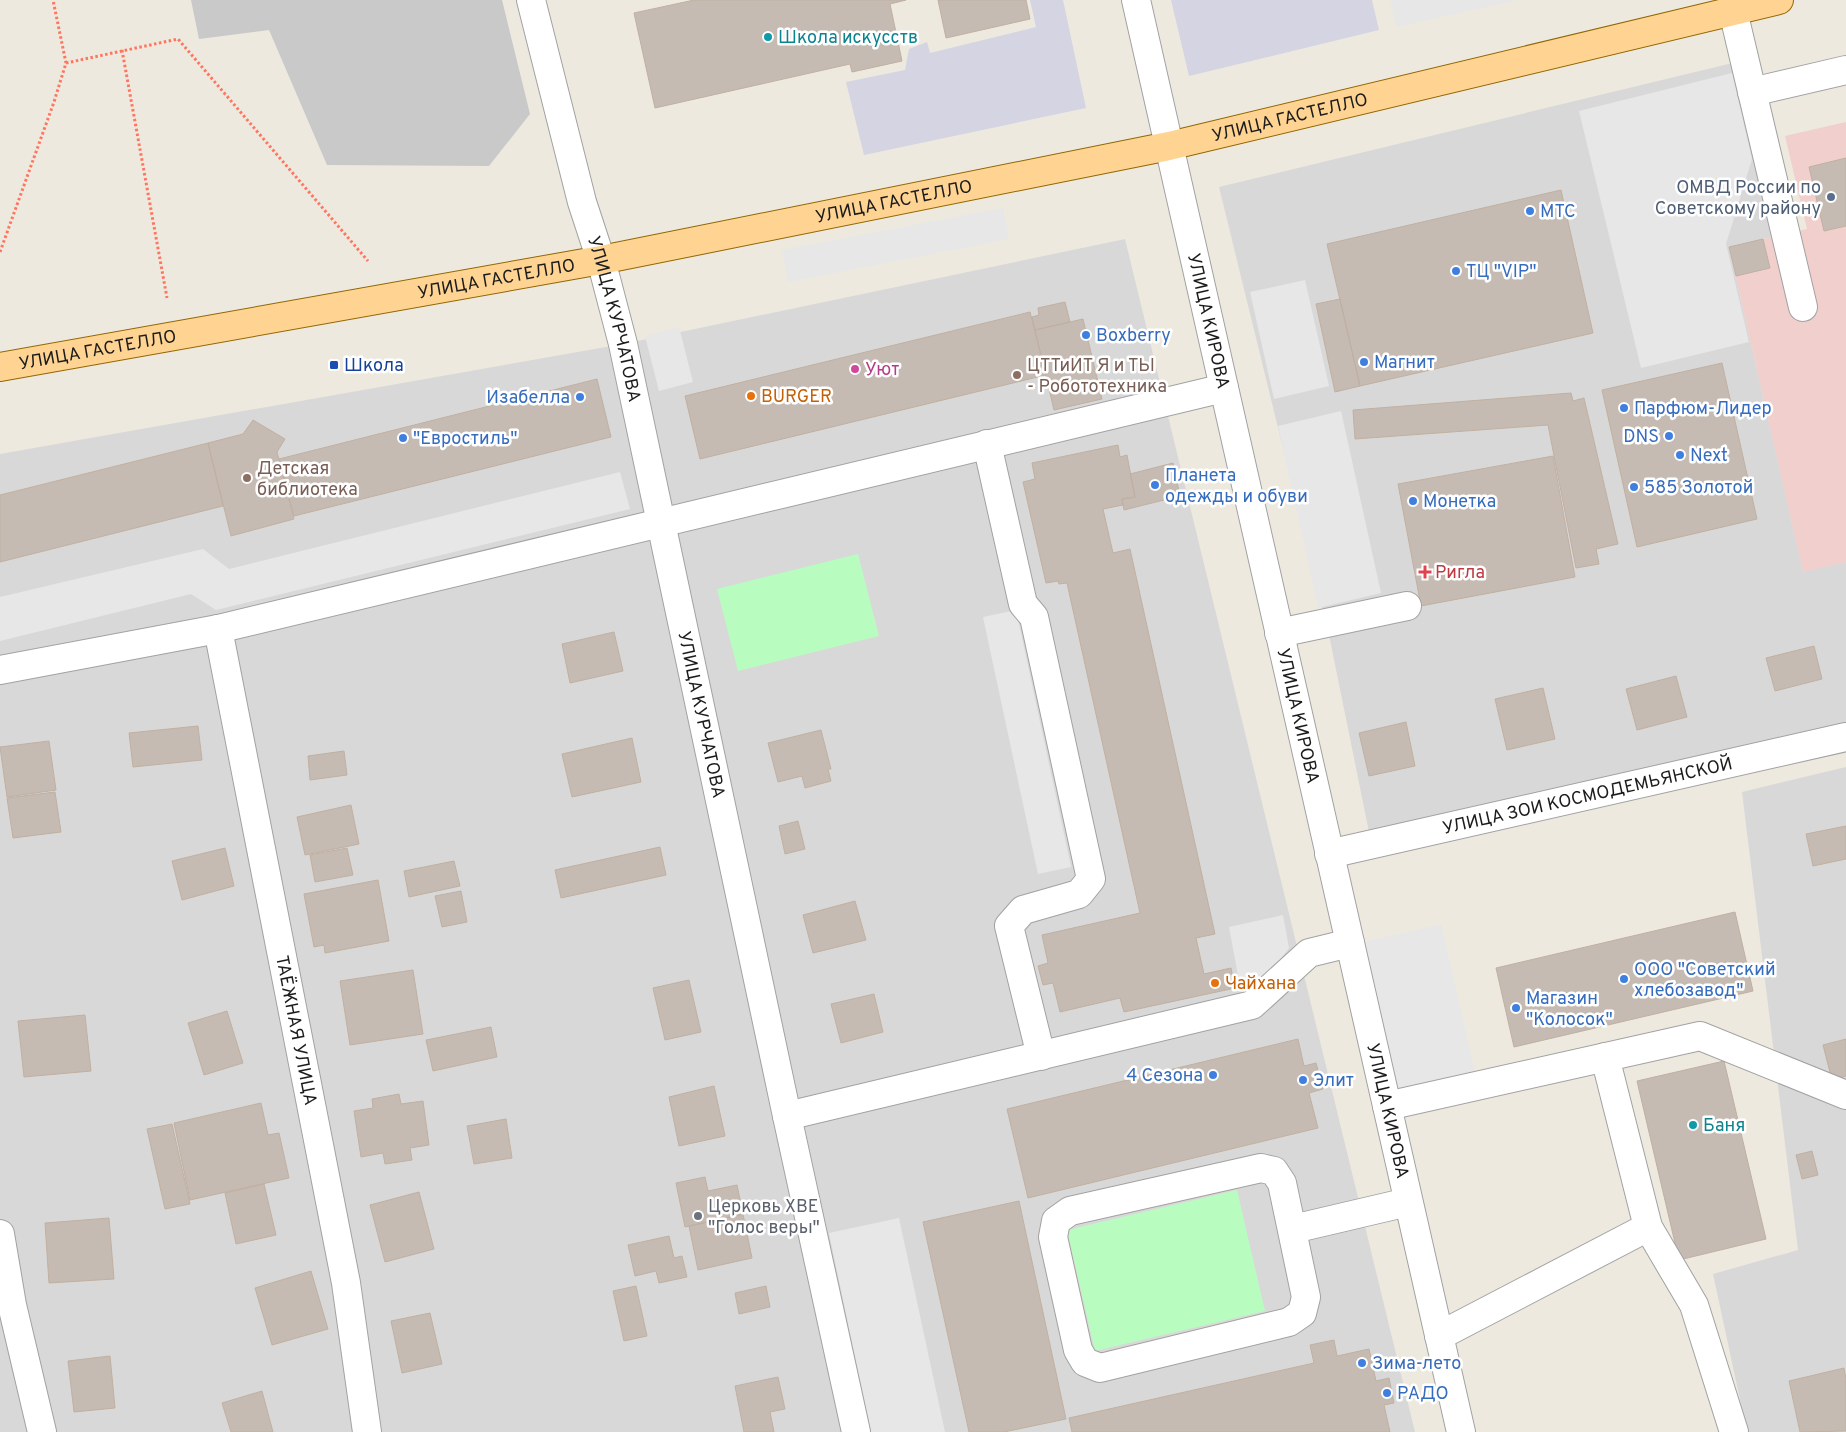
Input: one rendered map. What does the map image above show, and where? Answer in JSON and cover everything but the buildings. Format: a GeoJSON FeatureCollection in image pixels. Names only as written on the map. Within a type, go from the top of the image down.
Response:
{"type":"FeatureCollection","features":[{"type":"Feature","properties":{"kind":"main road","name":"УЛИЦА ГАСТЕЛЛО"},"geometry":{"type":"LineString","coordinates":[[0,368],[601,260],[1170,146],[1742,6],[1778,0]]}},
{"type":"Feature","properties":{"kind":"street","name":"УЛИЦА КУРЧАТОВА"},"geometry":{"type":"LineString","coordinates":[[531,0],[582,202],[601,260],[623,344],[856,1432]]}},
{"type":"Feature","properties":{"kind":"street","name":"УЛИЦА КИРОВА"},"geometry":{"type":"LineString","coordinates":[[1136,0],[1461,1432]]}},
{"type":"Feature","properties":{"kind":"street"},"geometry":{"type":"LineString","coordinates":[[1742,6],[1752,92],[1803,307]]}},
{"type":"Feature","properties":{"kind":"street"},"geometry":{"type":"LineString","coordinates":[[1752,92],[1846,70]]}},
{"type":"Feature","properties":{"kind":"street"},"geometry":{"type":"LineString","coordinates":[[0,670],[218,629],[1224,388]]}},
{"type":"Feature","properties":{"kind":"street"},"geometry":{"type":"LineString","coordinates":[[987,444],[1023,604],[1034,616],[1091,879],[1079,894],[1022,910],[1009,926],[1041,1056]]}},
{"type":"Feature","properties":{"kind":"street"},"geometry":{"type":"LineString","coordinates":[[1279,633],[1407,606]]}},
{"type":"Feature","properties":{"kind":"street","name":"ТАЁЖНАЯ УЛИЦА"},"geometry":{"type":"LineString","coordinates":[[218,629],[346,1283],[367,1432]]}},
{"type":"Feature","properties":{"kind":"street","name":"УЛИЦА ЗОИ КОСМОДЕМЬЯНСКОЙ"},"geometry":{"type":"LineString","coordinates":[[1329,854],[1846,737]]}},
{"type":"Feature","properties":{"kind":"street"},"geometry":{"type":"LineString","coordinates":[[787,1116],[1252,1005],[1309,953],[1350,943]]}},
{"type":"Feature","properties":{"kind":"street"},"geometry":{"type":"LineString","coordinates":[[1386,1106],[1700,1036],[1846,1095]]}},
{"type":"Feature","properties":{"kind":"street"},"geometry":{"type":"LineString","coordinates":[[1605,1057],[1648,1227],[1694,1305],[1734,1432]]}},
{"type":"Feature","properties":{"kind":"street"},"geometry":{"type":"LineString","coordinates":[[1261,1168],[1274,1171],[1282,1183],[1293,1229],[1306,1297],[1302,1313],[1289,1322],[1100,1368],[1085,1362],[1078,1350],[1053,1237],[1056,1221],[1070,1211],[1261,1168]]}},
{"type":"Feature","properties":{"kind":"street"},"geometry":{"type":"LineString","coordinates":[[1293,1229],[1408,1202]]}},
{"type":"Feature","properties":{"kind":"street"},"geometry":{"type":"LineString","coordinates":[[1439,1336],[1648,1227]]}},
{"type":"Feature","properties":{"kind":"street"},"geometry":{"type":"LineString","coordinates":[[0,1234],[12,1305],[42,1432]]}},
{"type":"Feature","properties":{"kind":"path"},"geometry":{"type":"LineString","coordinates":[[0,252],[54,102],[66,63],[53,0]]}},
{"type":"Feature","properties":{"kind":"path"},"geometry":{"type":"LineString","coordinates":[[66,63],[178,39],[368,262]]}},
{"type":"Feature","properties":{"kind":"path"},"geometry":{"type":"LineString","coordinates":[[122,50],[167,298]]}},
{"type":"Feature","properties":{"kind":"shaded area"},"geometry":{"type":"Polygon","coordinates":[[[191,0],[502,0],[530,114],[489,166],[327,165],[269,30],[199,39],[191,0]]]}},
{"type":"Feature","properties":{"kind":"shaded area"},"geometry":{"type":"Polygon","coordinates":[[[1030,0],[1063,0],[1086,108],[864,155],[846,82],[905,70],[909,49],[927,42],[930,53],[1036,27],[1030,0]]]}},
{"type":"Feature","properties":{"kind":"shaded area"},"geometry":{"type":"Polygon","coordinates":[[[1171,0],[1372,0],[1379,30],[1189,76],[1171,0]]]}},
{"type":"Feature","properties":{"kind":"shaded area"},"geometry":{"type":"Polygon","coordinates":[[[1390,0],[1517,0],[1396,27],[1390,0]]]}},
{"type":"Feature","properties":{"kind":"shaded area"},"geometry":{"type":"Polygon","coordinates":[[[1745,60],[1786,234],[1729,247],[1803,571],[1846,562],[1846,724],[1369,832],[1330,640],[1219,187],[1745,60]]]}},
{"type":"Feature","properties":{"kind":"shaded area"},"geometry":{"type":"Polygon","coordinates":[[[1732,73],[1752,159],[1726,244],[1749,342],[1641,368],[1579,111],[1732,73]]]}},
{"type":"Feature","properties":{"kind":"shaded area"},"geometry":{"type":"Polygon","coordinates":[[[1846,122],[1846,562],[1803,572],[1729,247],[1807,229],[1785,136],[1846,122]]]}},
{"type":"Feature","properties":{"kind":"shaded area"},"geometry":{"type":"Polygon","coordinates":[[[1003,208],[1009,239],[788,282],[782,250],[1003,208]]]}},
{"type":"Feature","properties":{"kind":"shaded area"},"geometry":{"type":"Polygon","coordinates":[[[1125,239],[1415,1432],[0,1432],[0,454],[623,344],[1125,239]]]}},
{"type":"Feature","properties":{"kind":"shaded area"},"geometry":{"type":"Polygon","coordinates":[[[1305,280],[1329,386],[1274,399],[1250,292],[1305,280]]]}},
{"type":"Feature","properties":{"kind":"shaded area"},"geometry":{"type":"Polygon","coordinates":[[[679,327],[693,382],[659,391],[645,336],[679,327]]]}},
{"type":"Feature","properties":{"kind":"shaded area"},"geometry":{"type":"Polygon","coordinates":[[[1341,411],[1381,593],[1318,608],[1278,426],[1341,411]]]}},
{"type":"Feature","properties":{"kind":"shaded area"},"geometry":{"type":"Polygon","coordinates":[[[620,472],[630,509],[216,610],[191,594],[0,641],[0,597],[203,549],[229,569],[620,472]]]}},
{"type":"Feature","properties":{"kind":"shaded area"},"geometry":{"type":"Polygon","coordinates":[[[1016,610],[1071,867],[1038,874],[983,617],[1016,610]]]}},
{"type":"Feature","properties":{"kind":"shaded area"},"geometry":{"type":"Polygon","coordinates":[[[1846,767],[1846,1432],[1747,1432],[1713,1274],[1798,1250],[1742,792],[1846,767]]]}},
{"type":"Feature","properties":{"kind":"shaded area"},"geometry":{"type":"Polygon","coordinates":[[[1283,915],[1289,948],[1264,980],[1240,986],[1229,927],[1283,915]]]}},
{"type":"Feature","properties":{"kind":"shaded area"},"geometry":{"type":"Polygon","coordinates":[[[1441,924],[1475,1072],[1398,1090],[1364,942],[1441,924]]]}},
{"type":"Feature","properties":{"kind":"shaded area"},"geometry":{"type":"Polygon","coordinates":[[[899,1218],[945,1432],[871,1432],[829,1233],[899,1218]]]}},
{"type":"Feature","properties":{"kind":"green space"},"geometry":{"type":"Polygon","coordinates":[[[858,554],[879,636],[738,671],[717,589],[858,554]]]}},
{"type":"Feature","properties":{"kind":"green space"},"geometry":{"type":"Polygon","coordinates":[[[1237,1190],[1265,1311],[1095,1351],[1067,1230],[1237,1190]]]}},
{"type":"Feature","properties":{"kind":"place","name":"Школа искусств"},"geometry":{"type":"Point","coordinates":[768,37]}},
{"type":"Feature","properties":{"kind":"place","name":"ОМВД России по Советскому району"},"geometry":{"type":"Point","coordinates":[1831,197]}},
{"type":"Feature","properties":{"kind":"place","name":"МТС"},"geometry":{"type":"Point","coordinates":[1530,211]}},
{"type":"Feature","properties":{"kind":"place","name":"ТЦ \"VIP\""},"geometry":{"type":"Point","coordinates":[1456,271]}},
{"type":"Feature","properties":{"kind":"place","name":"Boxberry"},"geometry":{"type":"Point","coordinates":[1086,335]}},
{"type":"Feature","properties":{"kind":"place","name":"Магнит"},"geometry":{"type":"Point","coordinates":[1364,362]}},
{"type":"Feature","properties":{"kind":"place","name":"Школа"},"geometry":{"type":"Point","coordinates":[334,365]}},
{"type":"Feature","properties":{"kind":"place","name":"Уют"},"geometry":{"type":"Point","coordinates":[855,369]}},
{"type":"Feature","properties":{"kind":"place","name":"ЦТТиИТ Я и ТЫ - Робототехника"},"geometry":{"type":"Point","coordinates":[1017,375]}},
{"type":"Feature","properties":{"kind":"place","name":"BURGER"},"geometry":{"type":"Point","coordinates":[751,396]}},
{"type":"Feature","properties":{"kind":"place","name":"Изабелла"},"geometry":{"type":"Point","coordinates":[580,397]}},
{"type":"Feature","properties":{"kind":"place","name":"Парфюм-Лидер"},"geometry":{"type":"Point","coordinates":[1624,408]}},
{"type":"Feature","properties":{"kind":"place","name":"DNS"},"geometry":{"type":"Point","coordinates":[1669,436]}},
{"type":"Feature","properties":{"kind":"place","name":"\"Евростиль\""},"geometry":{"type":"Point","coordinates":[403,438]}},
{"type":"Feature","properties":{"kind":"place","name":"Next"},"geometry":{"type":"Point","coordinates":[1680,455]}},
{"type":"Feature","properties":{"kind":"place","name":"Детская библиотека"},"geometry":{"type":"Point","coordinates":[247,478]}},
{"type":"Feature","properties":{"kind":"place","name":"Планета одежды и обуви"},"geometry":{"type":"Point","coordinates":[1155,485]}},
{"type":"Feature","properties":{"kind":"place","name":"585 Золотой"},"geometry":{"type":"Point","coordinates":[1634,487]}},
{"type":"Feature","properties":{"kind":"place","name":"Монетка"},"geometry":{"type":"Point","coordinates":[1413,501]}},
{"type":"Feature","properties":{"kind":"place","name":"Ригла"},"geometry":{"type":"Point","coordinates":[1425,572]}},
{"type":"Feature","properties":{"kind":"place","name":"ООО \"Советский хлебозавод\""},"geometry":{"type":"Point","coordinates":[1624,979]}},
{"type":"Feature","properties":{"kind":"place","name":"Чайхана"},"geometry":{"type":"Point","coordinates":[1215,983]}},
{"type":"Feature","properties":{"kind":"place","name":"Магазин \"Колосок\""},"geometry":{"type":"Point","coordinates":[1516,1008]}},
{"type":"Feature","properties":{"kind":"place","name":"4 Сезона"},"geometry":{"type":"Point","coordinates":[1213,1075]}},
{"type":"Feature","properties":{"kind":"place","name":"Элит"},"geometry":{"type":"Point","coordinates":[1303,1080]}},
{"type":"Feature","properties":{"kind":"place","name":"Баня"},"geometry":{"type":"Point","coordinates":[1693,1125]}},
{"type":"Feature","properties":{"kind":"place","name":"Церковь ХВЕ \"Голос веры\""},"geometry":{"type":"Point","coordinates":[698,1216]}},
{"type":"Feature","properties":{"kind":"place","name":"Зима-лето"},"geometry":{"type":"Point","coordinates":[1362,1363]}},
{"type":"Feature","properties":{"kind":"place","name":"РАДО"},"geometry":{"type":"Point","coordinates":[1387,1393]}}]}
